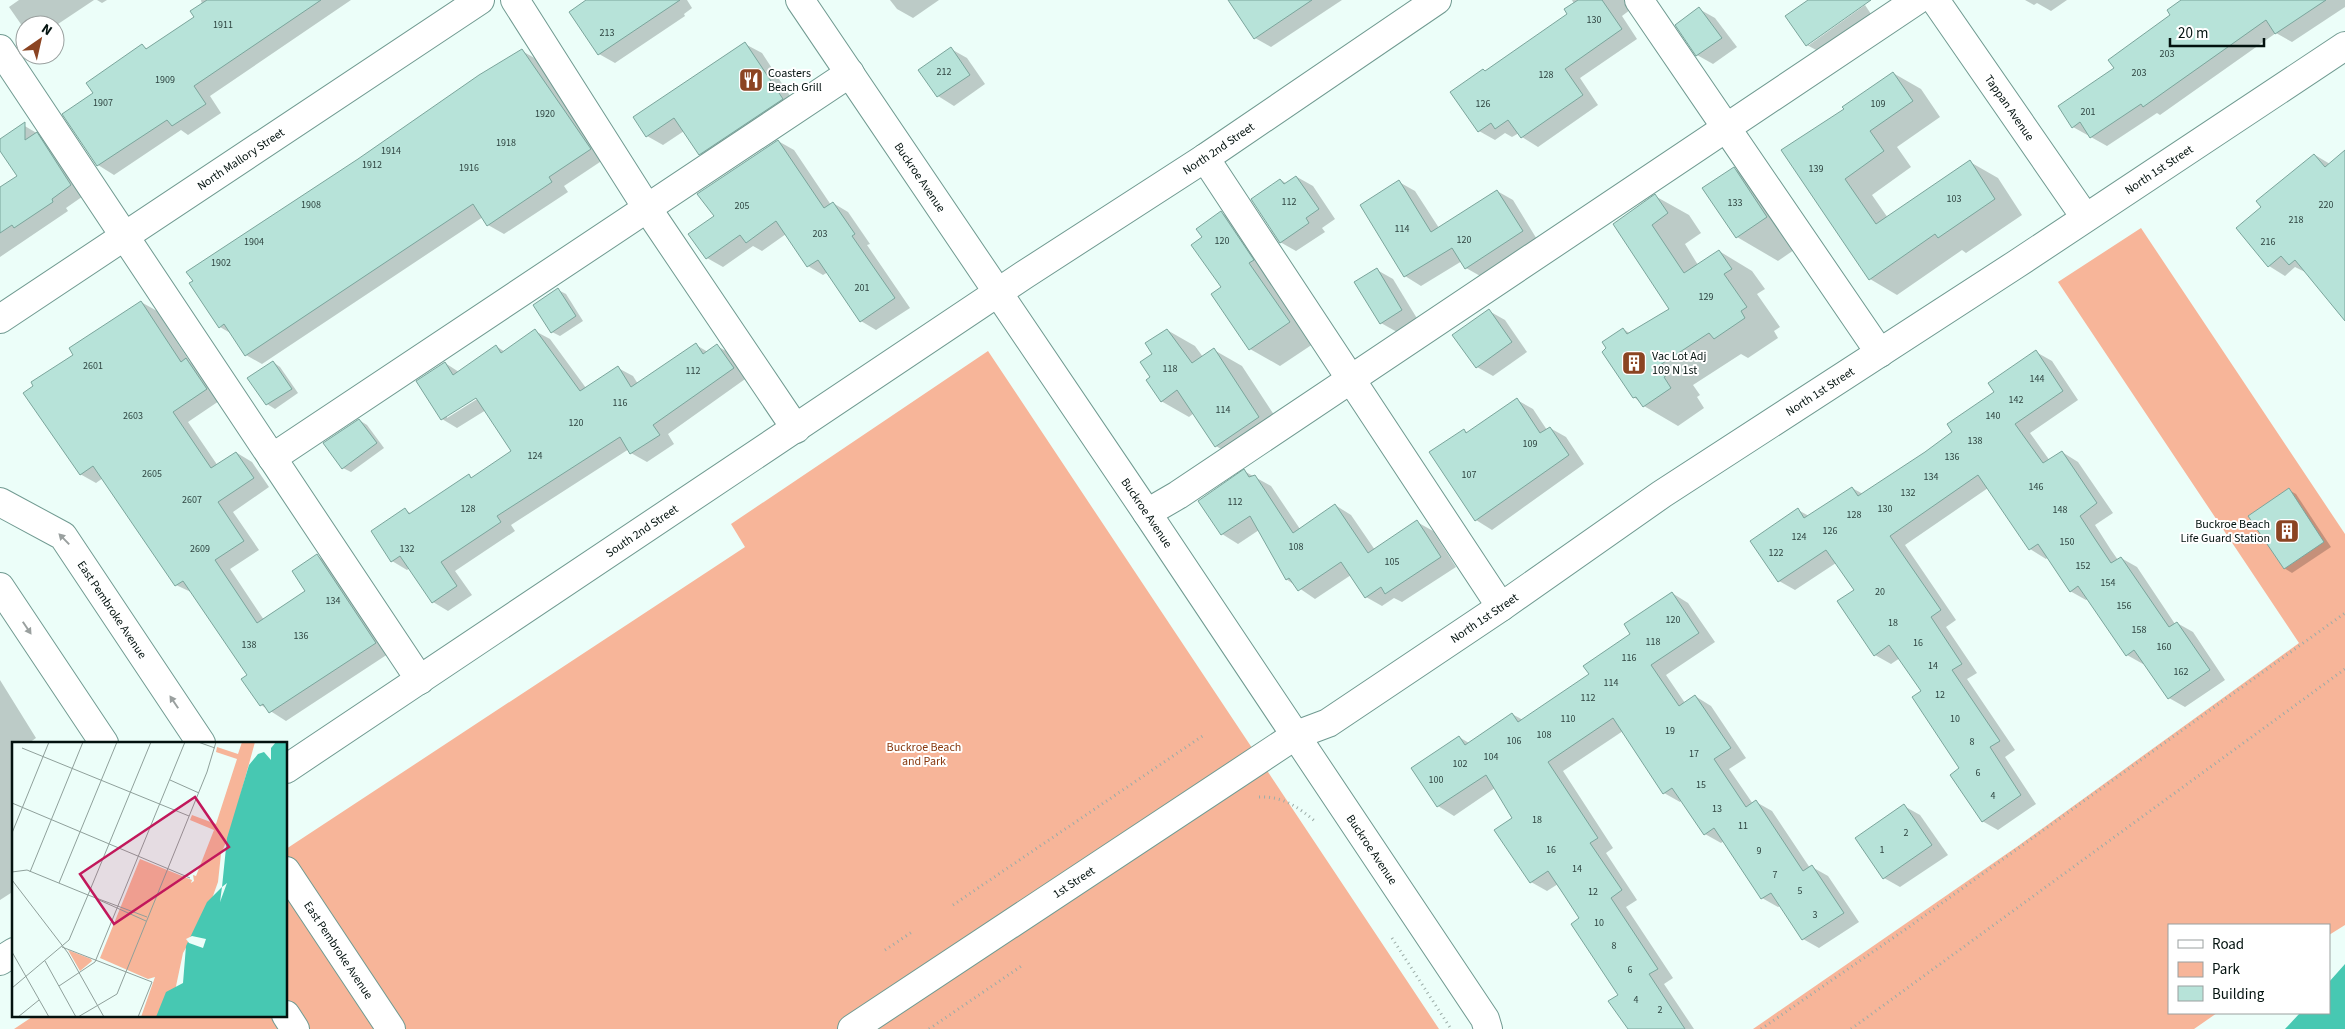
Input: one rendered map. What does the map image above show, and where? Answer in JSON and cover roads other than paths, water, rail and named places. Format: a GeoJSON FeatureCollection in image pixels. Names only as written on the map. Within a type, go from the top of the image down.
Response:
{"type":"FeatureCollection","features":[{"type":"Feature","properties":{"kind":"street","name":"North Mallory Street"},"geometry":{"type":"LineString","coordinates":[[0,319],[480,0]]}},
{"type":"Feature","properties":{"kind":"street"},"geometry":{"type":"LineString","coordinates":[[515,0],[647,208],[796,429]]}},
{"type":"Feature","properties":{"kind":"street","name":"Buckroe Avenue"},"geometry":{"type":"LineString","coordinates":[[800,0],[1296,735],[1484,1019],[1488,1029]]}},
{"type":"Feature","properties":{"kind":"street","name":"North 2nd Street"},"geometry":{"type":"LineString","coordinates":[[998,293],[1205,158],[1436,0]]}},
{"type":"Feature","properties":{"kind":"street"},"geometry":{"type":"LineString","coordinates":[[1639,0],[1880,353]]}},
{"type":"Feature","properties":{"kind":"street"},"geometry":{"type":"LineString","coordinates":[[1147,513],[1178,495],[1917,0]]}},
{"type":"Feature","properties":{"kind":"street","name":"Tappan Avenue"},"geometry":{"type":"LineString","coordinates":[[1935,0],[2085,217]]}},
{"type":"Feature","properties":{"kind":"street","name":"North 1st Street"},"geometry":{"type":"LineString","coordinates":[[1296,735],[1328,723],[1501,608],[1662,494],[1880,353],[2345,46]]}},
{"type":"Feature","properties":{"kind":"street"},"geometry":{"type":"LineString","coordinates":[[0,48],[420,680]]}},
{"type":"Feature","properties":{"kind":"street"},"geometry":{"type":"LineString","coordinates":[[272,458],[850,73]]}},
{"type":"Feature","properties":{"kind":"street"},"geometry":{"type":"LineString","coordinates":[[1205,158],[1501,608]]}},
{"type":"Feature","properties":{"kind":"street","name":"South 2nd Street"},"geometry":{"type":"LineString","coordinates":[[288,768],[998,293]]}},
{"type":"Feature","properties":{"kind":"street","name":"East Pembroke Avenue"},"geometry":{"type":"LineString","coordinates":[[0,502],[64,536],[200,742]]}},
{"type":"Feature","properties":{"kind":"street"},"geometry":{"type":"LineString","coordinates":[[0,587],[103,742]]}},
{"type":"Feature","properties":{"kind":"street","name":"1st Street"},"geometry":{"type":"LineString","coordinates":[[852,1029],[1296,735]]}},
{"type":"Feature","properties":{"kind":"street","name":"East Pembroke Avenue"},"geometry":{"type":"LineString","coordinates":[[288,874],[390,1029]]}},
{"type":"Feature","properties":{"kind":"street"},"geometry":{"type":"LineString","coordinates":[[0,961],[12,953]]}},
{"type":"Feature","properties":{"kind":"street"},"geometry":{"type":"LineString","coordinates":[[287,1016],[295,1029]]}},
{"type":"Feature","properties":{"kind":"place","name":"Coasters Beach Grill"},"geometry":{"type":"Point","coordinates":[751,80]}},
{"type":"Feature","properties":{"kind":"place","name":"Vac Lot Adj 109 N 1st"},"geometry":{"type":"Point","coordinates":[1634,363]}},
{"type":"Feature","properties":{"kind":"place","name":"Buckroe Beach Life Guard Station"},"geometry":{"type":"Point","coordinates":[2287,531]}},
{"type":"Feature","properties":{"kind":"park label","name":"Buckroe Beach and Park"},"geometry":{"type":"Point","coordinates":[924,754]}}]}
